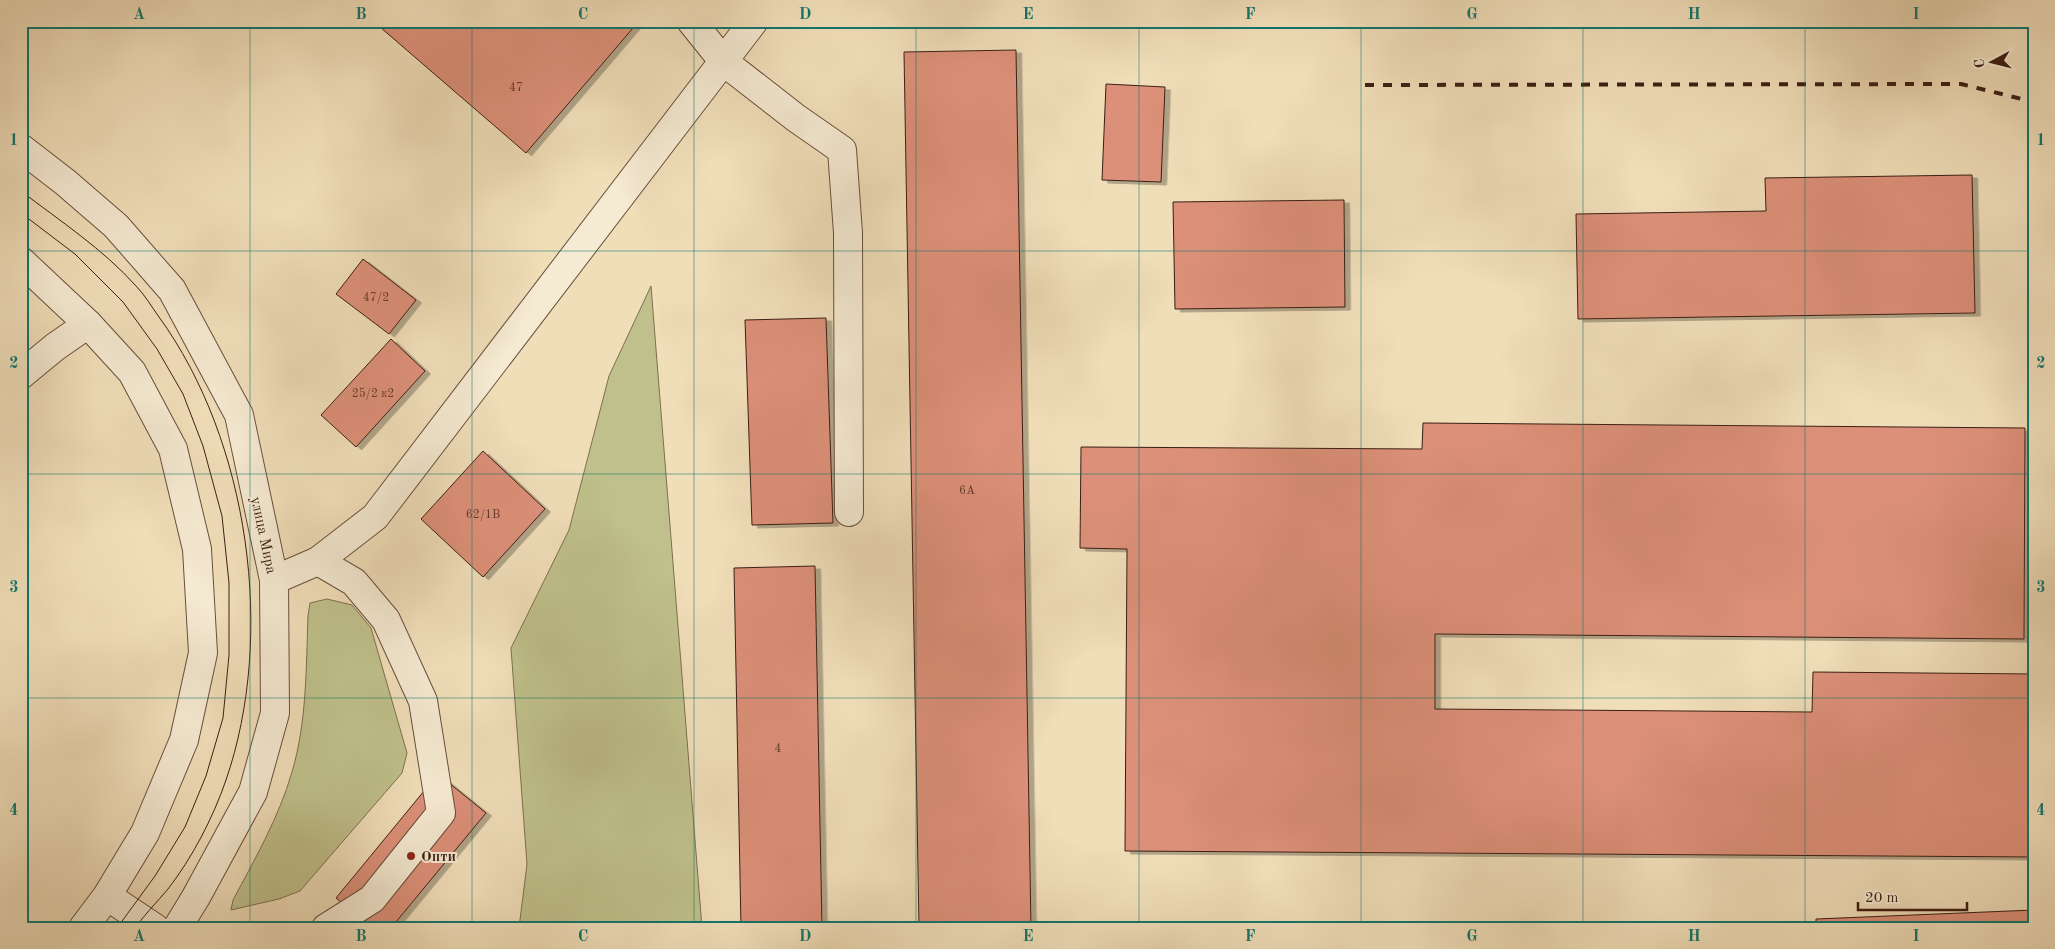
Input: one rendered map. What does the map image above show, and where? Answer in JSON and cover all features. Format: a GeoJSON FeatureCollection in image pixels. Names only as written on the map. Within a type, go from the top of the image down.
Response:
{"type":"FeatureCollection","features":[{"type":"Feature","properties":{"kind":"street"},"geometry":{"type":"LineString","coordinates":[[691,21],[724,62],[796,118],[842,150],[848,233],[849,512]]}},
{"type":"Feature","properties":{"kind":"street"},"geometry":{"type":"LineString","coordinates":[[274,580],[318,561],[375,517],[754,21]]}},
{"type":"Feature","properties":{"kind":"street","name":"улица Мира"},"geometry":{"type":"LineString","coordinates":[[21,148],[65,182],[116,226],[172,290],[239,415],[274,580],[275,713],[253,792],[177,928]]}},
{"type":"Feature","properties":{"kind":"street"},"geometry":{"type":"LineString","coordinates":[[21,261],[88,324],[132,372],[173,449],[197,549],[203,653],[184,740],[145,833],[107,896],[83,928]]}},
{"type":"Feature","properties":{"kind":"street"},"geometry":{"type":"LineString","coordinates":[[21,375],[55,347],[88,324]]}},
{"type":"Feature","properties":{"kind":"street"},"geometry":{"type":"LineString","coordinates":[[318,561],[354,582],[386,620],[424,701],[441,813],[372,899],[326,928]]}},
{"type":"Feature","properties":{"kind":"street"},"geometry":{"type":"LineString","coordinates":[[107,896],[155,928]]}},
{"type":"Feature","properties":{"kind":"green space"},"geometry":{"type":"Polygon","coordinates":[[[651,286],[702,928],[519,928],[527,864],[511,648],[569,530],[609,376],[651,286]]]}},
{"type":"Feature","properties":{"kind":"green space"},"geometry":{"type":"Polygon","coordinates":[[[327,599],[352,605],[371,628],[407,753],[402,773],[300,891],[279,899],[231,910],[233,900],[258,853],[287,789],[301,733],[310,603],[327,599]]]}},
{"type":"Feature","properties":{"kind":"building"},"geometry":{"type":"Polygon","coordinates":[[[373,21],[639,21],[526,153],[373,21]]]}},
{"type":"Feature","properties":{"kind":"building"},"geometry":{"type":"Polygon","coordinates":[[[1016,50],[1031,928],[919,928],[904,52],[1016,50]]]}},
{"type":"Feature","properties":{"kind":"building"},"geometry":{"type":"Polygon","coordinates":[[[1106,84],[1165,87],[1161,182],[1102,180],[1106,84]]]}},
{"type":"Feature","properties":{"kind":"building"},"geometry":{"type":"Polygon","coordinates":[[[1972,175],[1975,313],[1578,319],[1576,214],[1766,211],[1765,178],[1972,175]]]}},
{"type":"Feature","properties":{"kind":"building"},"geometry":{"type":"Polygon","coordinates":[[[1344,200],[1345,307],[1175,309],[1173,202],[1344,200]]]}},
{"type":"Feature","properties":{"kind":"building"},"geometry":{"type":"Polygon","coordinates":[[[363,259],[416,300],[389,334],[336,294],[363,259]]]}},
{"type":"Feature","properties":{"kind":"building"},"geometry":{"type":"Polygon","coordinates":[[[826,318],[833,523],[752,525],[745,320],[826,318]]]}},
{"type":"Feature","properties":{"kind":"building"},"geometry":{"type":"Polygon","coordinates":[[[391,339],[425,371],[356,447],[321,415],[391,339]]]}},
{"type":"Feature","properties":{"kind":"building"},"geometry":{"type":"Polygon","coordinates":[[[1423,423],[2025,428],[2024,639],[1435,634],[1435,709],[1812,712],[1813,672],[2034,674],[2034,857],[1125,851],[1127,549],[1080,548],[1081,447],[1422,449],[1423,423]]]}},
{"type":"Feature","properties":{"kind":"building"},"geometry":{"type":"Polygon","coordinates":[[[483,451],[545,509],[483,577],[421,519],[483,451]]]}},
{"type":"Feature","properties":{"kind":"building"},"geometry":{"type":"Polygon","coordinates":[[[815,566],[822,928],[741,928],[734,568],[815,566]]]}},
{"type":"Feature","properties":{"kind":"building","name":"Опти"},"geometry":{"type":"Polygon","coordinates":[[[438,774],[486,813],[391,928],[372,928],[336,898],[438,774]]]}},
{"type":"Feature","properties":{"kind":"building"},"geometry":{"type":"Polygon","coordinates":[[[2034,910],[2034,928],[1816,928],[1816,919],[2034,910]]]}},
{"type":"Feature","properties":{"kind":"tram line"},"geometry":{"type":"LineString","coordinates":[[21,191],[110,260],[139,289],[159,317],[190,367],[214,421],[233,480],[245,541],[251,602],[249,664],[241,724],[226,780],[208,823],[193,851],[168,889],[135,928]]}},
{"type":"Feature","properties":{"kind":"tram line"},"geometry":{"type":"LineString","coordinates":[[21,213],[75,254],[123,302],[157,349],[183,394],[203,446],[222,516],[229,583],[229,655],[223,718],[206,776],[185,827],[155,876],[117,928]]}},
{"type":"Feature","properties":{"kind":"railway"},"geometry":{"type":"LineString","coordinates":[[1365,85],[1961,84],[2034,102]]}},
{"type":"Feature","properties":{"kind":"place","name":"Опти"},"geometry":{"type":"Point","coordinates":[411,856]}}]}
